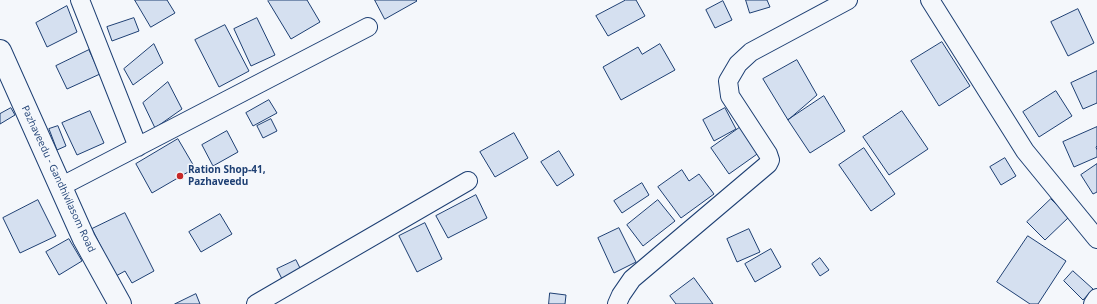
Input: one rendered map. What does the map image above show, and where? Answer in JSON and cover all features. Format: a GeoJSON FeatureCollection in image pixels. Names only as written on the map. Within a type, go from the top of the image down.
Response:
{"type":"FeatureCollection","features":[{"type":"Feature","properties":{"kind":"street"},"geometry":{"type":"LineString","coordinates":[[80,0],[138,147]]}},
{"type":"Feature","properties":{"kind":"street"},"geometry":{"type":"LineString","coordinates":[[617,304],[621,295],[632,279],[768,164],[770,160],[768,154],[730,96],[728,81],[738,64],[751,52],[848,0]]}},
{"type":"Feature","properties":{"kind":"street"},"geometry":{"type":"LineString","coordinates":[[930,0],[1025,151],[1097,240]]}},
{"type":"Feature","properties":{"kind":"street"},"geometry":{"type":"LineString","coordinates":[[60,187],[368,27]]}},
{"type":"Feature","properties":{"kind":"street","name":"Pazhaveedu - Gandhivilasom Road"},"geometry":{"type":"LineString","coordinates":[[0,52],[84,239],[120,304]]}},
{"type":"Feature","properties":{"kind":"street"},"geometry":{"type":"LineString","coordinates":[[256,304],[468,181]]}},
{"type":"Feature","properties":{"kind":"street"},"geometry":{"type":"LineString","coordinates":[[1093,304],[1097,298]]}},
{"type":"Feature","properties":{"kind":"building"},"geometry":{"type":"Polygon","coordinates":[[[135,0],[167,0],[175,13],[151,27],[135,0]]]}},
{"type":"Feature","properties":{"kind":"building"},"geometry":{"type":"Polygon","coordinates":[[[307,0],[320,22],[291,39],[268,1],[307,0]]]}},
{"type":"Feature","properties":{"kind":"building"},"geometry":{"type":"Polygon","coordinates":[[[375,0],[416,0],[417,1],[385,19],[375,0]]]}},
{"type":"Feature","properties":{"kind":"building"},"geometry":{"type":"Polygon","coordinates":[[[626,0],[636,0],[645,16],[608,36],[596,16],[626,0]]]}},
{"type":"Feature","properties":{"kind":"building"},"geometry":{"type":"Polygon","coordinates":[[[746,0],[767,0],[770,7],[750,13],[746,0]]]}},
{"type":"Feature","properties":{"kind":"building"},"geometry":{"type":"Polygon","coordinates":[[[723,1],[732,20],[715,28],[706,10],[723,1]]]}},
{"type":"Feature","properties":{"kind":"building"},"geometry":{"type":"Polygon","coordinates":[[[67,6],[77,32],[47,47],[36,23],[67,6]]]}},
{"type":"Feature","properties":{"kind":"building"},"geometry":{"type":"Polygon","coordinates":[[[1078,9],[1094,43],[1068,56],[1051,22],[1078,9]]]}},
{"type":"Feature","properties":{"kind":"building"},"geometry":{"type":"Polygon","coordinates":[[[134,18],[139,31],[112,41],[107,27],[134,18]]]}},
{"type":"Feature","properties":{"kind":"building"},"geometry":{"type":"Polygon","coordinates":[[[257,18],[275,55],[251,66],[234,29],[257,18]]]}},
{"type":"Feature","properties":{"kind":"building"},"geometry":{"type":"Polygon","coordinates":[[[225,25],[249,71],[219,87],[195,40],[225,25]]]}},
{"type":"Feature","properties":{"kind":"building"},"geometry":{"type":"Polygon","coordinates":[[[942,42],[970,86],[939,106],[911,61],[942,42]]]}},
{"type":"Feature","properties":{"kind":"building"},"geometry":{"type":"Polygon","coordinates":[[[154,44],[163,63],[133,85],[124,69],[154,44]]]}},
{"type":"Feature","properties":{"kind":"building"},"geometry":{"type":"Polygon","coordinates":[[[660,44],[675,70],[621,100],[603,67],[638,47],[642,54],[660,44]]]}},
{"type":"Feature","properties":{"kind":"building"},"geometry":{"type":"Polygon","coordinates":[[[89,50],[100,74],[67,89],[56,66],[89,50]]]}},
{"type":"Feature","properties":{"kind":"building"},"geometry":{"type":"Polygon","coordinates":[[[797,60],[817,95],[788,120],[763,79],[797,60]]]}},
{"type":"Feature","properties":{"kind":"building"},"geometry":{"type":"Polygon","coordinates":[[[1097,71],[1097,103],[1083,109],[1071,83],[1097,71]]]}},
{"type":"Feature","properties":{"kind":"building"},"geometry":{"type":"Polygon","coordinates":[[[168,82],[182,109],[155,128],[143,103],[168,82]]]}},
{"type":"Feature","properties":{"kind":"building"},"geometry":{"type":"Polygon","coordinates":[[[1056,91],[1072,116],[1039,137],[1023,112],[1056,91]]]}},
{"type":"Feature","properties":{"kind":"building"},"geometry":{"type":"Polygon","coordinates":[[[824,96],[845,131],[810,153],[788,120],[824,96]]]}},
{"type":"Feature","properties":{"kind":"building"},"geometry":{"type":"Polygon","coordinates":[[[269,100],[277,113],[253,126],[246,113],[269,100]]]}},
{"type":"Feature","properties":{"kind":"building"},"geometry":{"type":"Polygon","coordinates":[[[11,108],[15,115],[0,124],[0,114],[11,108]]]}},
{"type":"Feature","properties":{"kind":"building"},"geometry":{"type":"Polygon","coordinates":[[[725,108],[736,129],[714,141],[703,120],[725,108]]]}},
{"type":"Feature","properties":{"kind":"building"},"geometry":{"type":"Polygon","coordinates":[[[90,111],[104,143],[77,155],[62,123],[90,111]]]}},
{"type":"Feature","properties":{"kind":"building"},"geometry":{"type":"Polygon","coordinates":[[[902,111],[928,149],[889,175],[863,137],[902,111]]]}},
{"type":"Feature","properties":{"kind":"building"},"geometry":{"type":"Polygon","coordinates":[[[271,119],[277,131],[263,138],[257,126],[271,119]]]}},
{"type":"Feature","properties":{"kind":"building"},"geometry":{"type":"Polygon","coordinates":[[[58,126],[66,146],[57,150],[49,129],[58,126]]]}},
{"type":"Feature","properties":{"kind":"building"},"geometry":{"type":"Polygon","coordinates":[[[742,126],[760,152],[729,174],[711,148],[742,126]]]}},
{"type":"Feature","properties":{"kind":"building"},"geometry":{"type":"Polygon","coordinates":[[[1097,127],[1097,157],[1074,167],[1063,142],[1097,127]]]}},
{"type":"Feature","properties":{"kind":"building"},"geometry":{"type":"Polygon","coordinates":[[[227,131],[238,152],[213,166],[202,145],[227,131]]]}},
{"type":"Feature","properties":{"kind":"building"},"geometry":{"type":"Polygon","coordinates":[[[514,133],[528,158],[495,177],[480,152],[514,133]]]}},
{"type":"Feature","properties":{"kind":"building"},"geometry":{"type":"Polygon","coordinates":[[[178,139],[195,168],[152,193],[136,164],[178,139]]]}},
{"type":"Feature","properties":{"kind":"building"},"geometry":{"type":"Polygon","coordinates":[[[864,148],[895,194],[871,211],[839,165],[864,148]]]}},
{"type":"Feature","properties":{"kind":"building"},"geometry":{"type":"Polygon","coordinates":[[[559,151],[574,175],[557,186],[541,162],[559,151]]]}},
{"type":"Feature","properties":{"kind":"building"},"geometry":{"type":"Polygon","coordinates":[[[1005,158],[1016,176],[1001,185],[990,167],[1005,158]]]}},
{"type":"Feature","properties":{"kind":"building"},"geometry":{"type":"Polygon","coordinates":[[[1097,164],[1097,192],[1093,194],[1081,175],[1097,164]]]}},
{"type":"Feature","properties":{"kind":"building"},"geometry":{"type":"Polygon","coordinates":[[[682,170],[689,181],[699,174],[714,194],[681,218],[658,187],[682,170]]]}},
{"type":"Feature","properties":{"kind":"building"},"geometry":{"type":"Polygon","coordinates":[[[642,183],[649,195],[622,213],[614,201],[642,183]]]}},
{"type":"Feature","properties":{"kind":"building"},"geometry":{"type":"Polygon","coordinates":[[[476,195],[487,218],[448,238],[436,216],[476,195]]]}},
{"type":"Feature","properties":{"kind":"building"},"geometry":{"type":"Polygon","coordinates":[[[1051,199],[1069,217],[1045,240],[1027,222],[1051,199]]]}},
{"type":"Feature","properties":{"kind":"building"},"geometry":{"type":"Polygon","coordinates":[[[38,200],[56,236],[20,253],[3,218],[38,200]]]}},
{"type":"Feature","properties":{"kind":"building"},"geometry":{"type":"Polygon","coordinates":[[[658,200],[675,221],[643,246],[627,225],[658,200]]]}},
{"type":"Feature","properties":{"kind":"building"},"geometry":{"type":"Polygon","coordinates":[[[125,213],[154,271],[132,283],[125,271],[116,276],[92,229],[125,213]]]}},
{"type":"Feature","properties":{"kind":"building"},"geometry":{"type":"Polygon","coordinates":[[[220,214],[232,234],[201,252],[189,232],[220,214]]]}},
{"type":"Feature","properties":{"kind":"building"},"geometry":{"type":"Polygon","coordinates":[[[425,223],[442,259],[417,272],[399,236],[425,223]]]}},
{"type":"Feature","properties":{"kind":"building"},"geometry":{"type":"Polygon","coordinates":[[[619,228],[636,262],[614,273],[598,238],[619,228]]]}},
{"type":"Feature","properties":{"kind":"building"},"geometry":{"type":"Polygon","coordinates":[[[749,229],[760,252],[737,262],[727,239],[749,229]]]}},
{"type":"Feature","properties":{"kind":"building"},"geometry":{"type":"Polygon","coordinates":[[[1028,236],[1066,261],[1038,304],[1030,304],[997,282],[1028,236]]]}},
{"type":"Feature","properties":{"kind":"building"},"geometry":{"type":"Polygon","coordinates":[[[69,239],[82,261],[59,275],[46,252],[69,239]]]}},
{"type":"Feature","properties":{"kind":"building"},"geometry":{"type":"Polygon","coordinates":[[[771,249],[781,267],[755,282],[745,264],[771,249]]]}},
{"type":"Feature","properties":{"kind":"building"},"geometry":{"type":"Polygon","coordinates":[[[820,258],[829,270],[820,276],[812,264],[820,258]]]}},
{"type":"Feature","properties":{"kind":"building"},"geometry":{"type":"Polygon","coordinates":[[[296,260],[303,274],[284,283],[277,269],[296,260]]]}},
{"type":"Feature","properties":{"kind":"building"},"geometry":{"type":"Polygon","coordinates":[[[1073,271],[1093,289],[1083,300],[1064,281],[1073,271]]]}},
{"type":"Feature","properties":{"kind":"building"},"geometry":{"type":"Polygon","coordinates":[[[694,278],[713,304],[676,304],[670,296],[694,278]]]}},
{"type":"Feature","properties":{"kind":"building"},"geometry":{"type":"Polygon","coordinates":[[[550,293],[566,295],[565,304],[549,304],[550,293]]]}},
{"type":"Feature","properties":{"kind":"building"},"geometry":{"type":"Polygon","coordinates":[[[196,294],[200,304],[175,304],[196,294]]]}},
{"type":"Feature","properties":{"kind":"place","name":"Ration Shop-41, Pazhaveedu"},"geometry":{"type":"Point","coordinates":[180,176]}}]}
